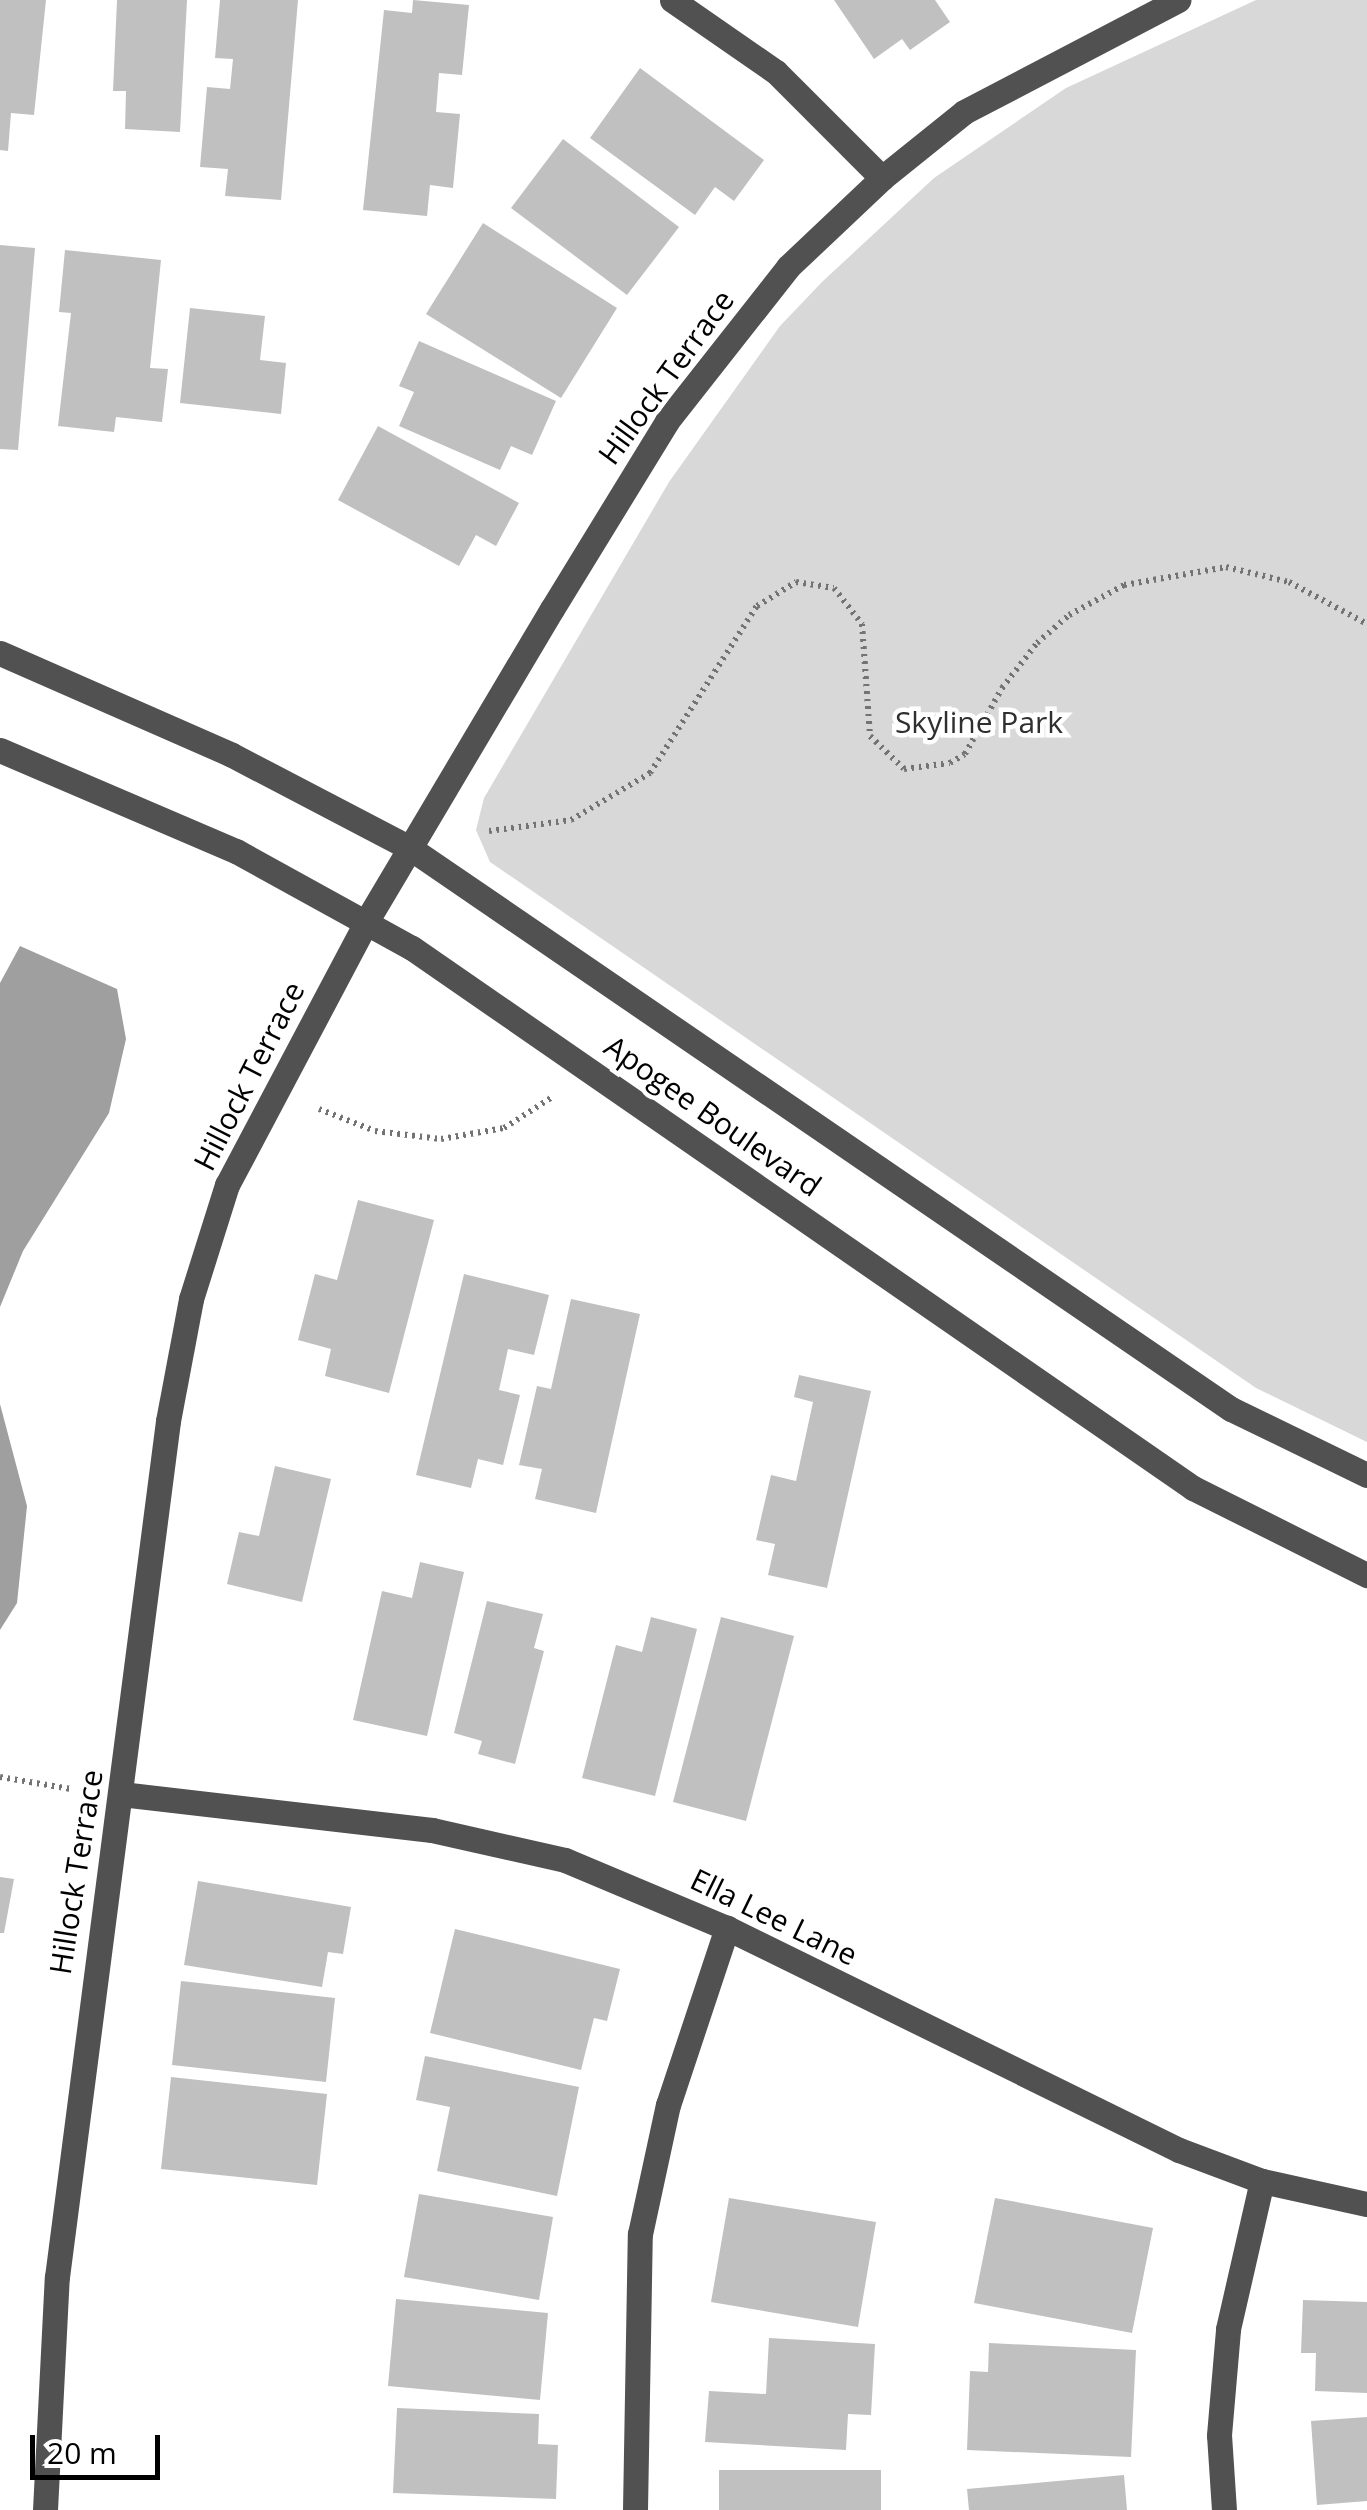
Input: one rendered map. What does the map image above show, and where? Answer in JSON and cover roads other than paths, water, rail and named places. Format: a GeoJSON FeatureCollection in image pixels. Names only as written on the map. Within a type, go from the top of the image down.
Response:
{"type":"FeatureCollection","features":[{"type":"Feature","properties":{"kind":"street"},"geometry":{"type":"LineString","coordinates":[[672,0],[776,72],[882,178]]}},
{"type":"Feature","properties":{"kind":"street","name":"Hillock Terrace"},"geometry":{"type":"LineString","coordinates":[[45,2510],[56,2276],[168,1421],[190,1299],[228,1185],[366,922],[667,421],[788,267],[882,178],[964,112],[1178,0]]}},
{"type":"Feature","properties":{"kind":"street","name":"Apogee Boulevard"},"geometry":{"type":"LineString","coordinates":[[0,653],[232,755],[410,848],[1231,1409],[1367,1475]]}},
{"type":"Feature","properties":{"kind":"street","name":"Apogee Boulevard"},"geometry":{"type":"LineString","coordinates":[[0,750],[236,850],[366,922],[1194,1488],[1367,1574]]}},
{"type":"Feature","properties":{"kind":"street","name":"Ella Lee Lane"},"geometry":{"type":"LineString","coordinates":[[122,1794],[488,1841],[565,1860],[728,1928],[1162,2142],[1262,2181],[1367,2204]]}},
{"type":"Feature","properties":{"kind":"street"},"geometry":{"type":"LineString","coordinates":[[635,2510],[640,2234],[668,2105],[728,1928]]}},
{"type":"Feature","properties":{"kind":"street"},"geometry":{"type":"LineString","coordinates":[[1224,2510],[1219,2435],[1228,2329],[1262,2181]]}},
{"type":"Feature","properties":{"kind":"park label","name":"Skyline Park"},"geometry":{"type":"Point","coordinates":[979,722]}}]}
